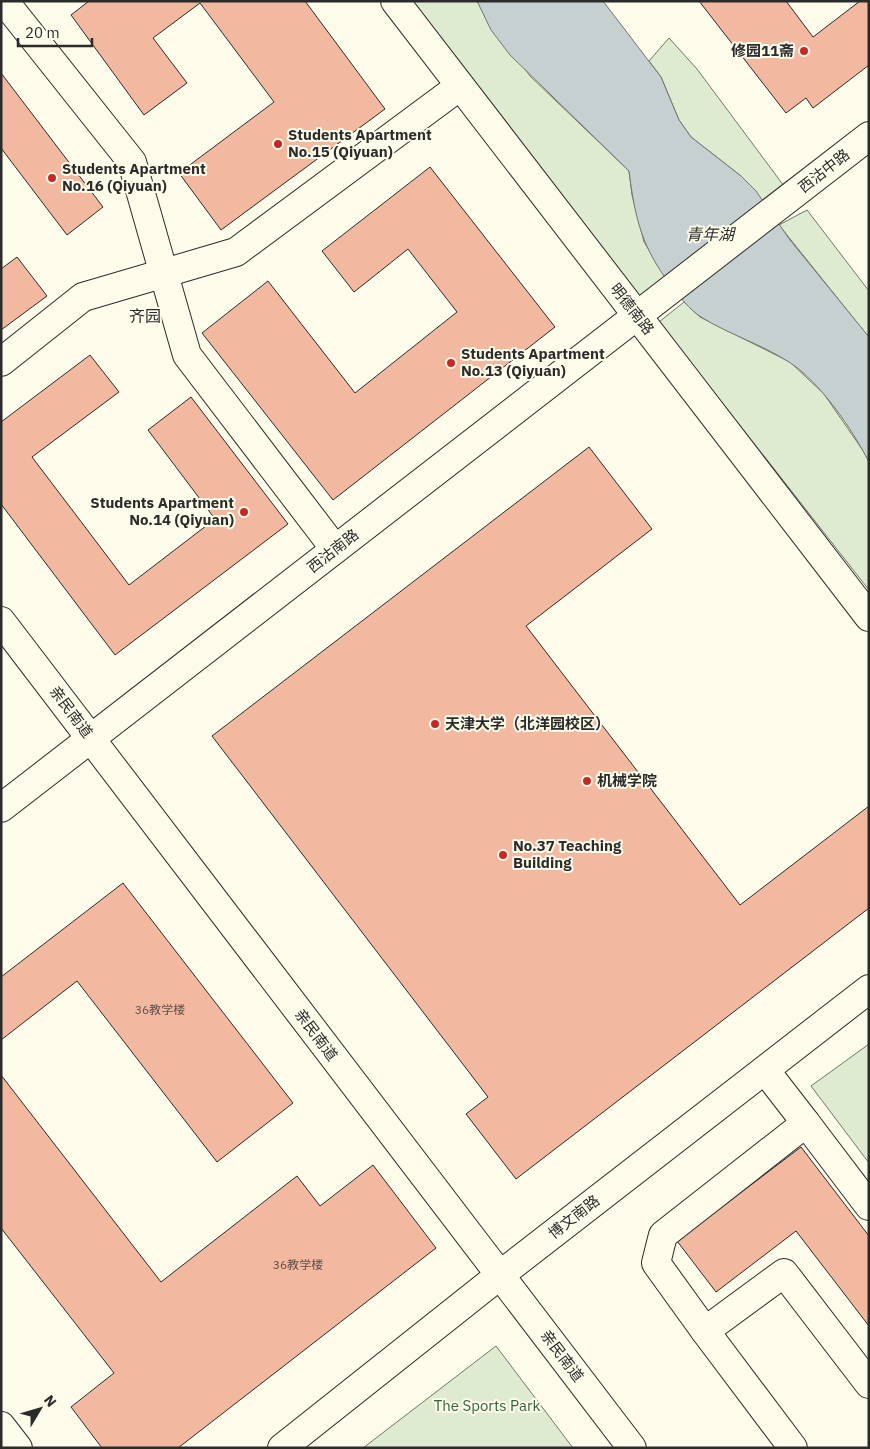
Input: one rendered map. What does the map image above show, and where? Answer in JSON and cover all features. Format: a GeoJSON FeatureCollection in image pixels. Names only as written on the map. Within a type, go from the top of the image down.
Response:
{"type":"FeatureCollection","features":[{"type":"Feature","properties":{"kind":"street"},"geometry":{"type":"LineString","coordinates":[[4,1],[132,162],[187,355],[335,549]]}},
{"type":"Feature","properties":{"kind":"street","name":"明德南路"},"geometry":{"type":"LineString","coordinates":[[395,1],[869,617]]}},
{"type":"Feature","properties":{"kind":"street"},"geometry":{"type":"LineString","coordinates":[[1,362],[84,296],[236,252],[460,86]]}},
{"type":"Feature","properties":{"kind":"street","name":"西沽中路"},"geometry":{"type":"LineString","coordinates":[[665,293],[778,204],[869,136]]}},
{"type":"Feature","properties":{"kind":"street","name":"西沽南路"},"geometry":{"type":"LineString","coordinates":[[1,808],[638,317],[665,293]]}},
{"type":"Feature","properties":{"kind":"street","name":"亲民南道"},"geometry":{"type":"LineString","coordinates":[[1,621],[632,1448]]}},
{"type":"Feature","properties":{"kind":"street","name":"博文南路"},"geometry":{"type":"LineString","coordinates":[[282,1448],[500,1275],[869,989]]}},
{"type":"Feature","properties":{"kind":"street"},"geometry":{"type":"LineString","coordinates":[[764,1070],[869,1206]]}},
{"type":"Feature","properties":{"kind":"street"},"geometry":{"type":"LineString","coordinates":[[793,1448],[656,1263],[664,1235],[806,1123]]}},
{"type":"Feature","properties":{"kind":"street"},"geometry":{"type":"LineString","coordinates":[[705,1330],[784,1273],[869,1384]]}},
{"type":"Feature","properties":{"kind":"street"},"geometry":{"type":"LineString","coordinates":[[1,1426],[18,1448]]}},
{"type":"Feature","properties":{"kind":"green space"},"geometry":{"type":"Polygon","coordinates":[[[406,1],[477,1],[530,76],[629,171],[632,195],[644,242],[668,281],[640,304],[406,1]]]}},
{"type":"Feature","properties":{"kind":"green space"},"geometry":{"type":"Polygon","coordinates":[[[669,38],[697,69],[784,186],[762,201],[741,176],[691,137],[679,120],[661,77],[649,61],[669,38]]]}},
{"type":"Feature","properties":{"kind":"green space"},"geometry":{"type":"Polygon","coordinates":[[[807,210],[869,291],[869,334],[867,335],[779,225],[807,210]]]}},
{"type":"Feature","properties":{"kind":"green space"},"geometry":{"type":"Polygon","coordinates":[[[684,302],[700,317],[790,362],[824,394],[864,452],[869,462],[869,590],[659,322],[684,302]]]}},
{"type":"Feature","properties":{"kind":"green space"},"geometry":{"type":"Polygon","coordinates":[[[869,1044],[869,1163],[811,1086],[869,1044]]]}},
{"type":"Feature","properties":{"kind":"green space","name":"The Sports Park"},"geometry":{"type":"Polygon","coordinates":[[[496,1346],[573,1448],[363,1448],[496,1346]]]}},
{"type":"Feature","properties":{"kind":"water","name":"青年湖"},"geometry":{"type":"Polygon","coordinates":[[[477,1],[603,1],[661,77],[679,120],[691,137],[741,176],[756,191],[790,240],[869,337],[869,462],[854,435],[834,407],[801,371],[789,362],[756,344],[722,329],[701,317],[682,299],[662,273],[647,246],[637,219],[629,171],[510,55],[491,30],[477,1]]]}},
{"type":"Feature","properties":{"kind":"building","name":"Students Apartment No.15 (Qiyuan)"},"geometry":{"type":"Polygon","coordinates":[[[89,1],[305,1],[385,109],[221,230],[179,173],[274,102],[200,3],[153,38],[187,83],[144,115],[71,15],[89,1]]]}},
{"type":"Feature","properties":{"kind":"building","name":"修园11斋"},"geometry":{"type":"Polygon","coordinates":[[[699,1],[786,1],[813,37],[860,1],[869,1],[869,65],[813,108],[806,98],[786,113],[699,1]]]}},
{"type":"Feature","properties":{"kind":"building","name":"Students Apartment No.16 (Qiyuan)"},"geometry":{"type":"Polygon","coordinates":[[[1,73],[103,207],[67,235],[1,148],[1,73]]]}},
{"type":"Feature","properties":{"kind":"building","name":"Students Apartment No.13 (Qiyuan)"},"geometry":{"type":"Polygon","coordinates":[[[430,167],[555,327],[333,500],[202,333],[268,281],[355,393],[457,312],[408,249],[354,292],[322,251],[430,167]]]}},
{"type":"Feature","properties":{"kind":"building"},"geometry":{"type":"Polygon","coordinates":[[[17,257],[47,296],[1,330],[1,269],[17,257]]]}},
{"type":"Feature","properties":{"kind":"building","name":"Students Apartment No.14 (Qiyuan)"},"geometry":{"type":"Polygon","coordinates":[[[90,355],[119,392],[32,457],[129,585],[215,519],[148,430],[191,397],[288,524],[115,655],[1,504],[1,422],[90,355]]]}},
{"type":"Feature","properties":{"kind":"building","name":"No.37 Teaching Building"},"geometry":{"type":"Polygon","coordinates":[[[589,447],[652,529],[526,626],[740,905],[869,806],[869,908],[516,1179],[466,1114],[488,1097],[212,736],[589,447]]]}},
{"type":"Feature","properties":{"kind":"building"},"geometry":{"type":"Polygon","coordinates":[[[123,883],[293,1103],[217,1162],[77,981],[1,1040],[1,977],[123,883]]]}},
{"type":"Feature","properties":{"kind":"building"},"geometry":{"type":"Polygon","coordinates":[[[1,1075],[161,1282],[297,1176],[320,1206],[373,1165],[436,1248],[178,1448],[102,1448],[71,1407],[114,1373],[1,1228],[1,1075]]]}},
{"type":"Feature","properties":{"kind":"building"},"geometry":{"type":"Polygon","coordinates":[[[801,1147],[869,1236],[869,1326],[796,1231],[716,1292],[677,1241],[801,1147]]]}},
{"type":"Feature","properties":{"kind":"place","name":"修园11斋"},"geometry":{"type":"Point","coordinates":[804,51]}},
{"type":"Feature","properties":{"kind":"place","name":"Students Apartment No.15 (Qiyuan)"},"geometry":{"type":"Point","coordinates":[278,144]}},
{"type":"Feature","properties":{"kind":"place","name":"Students Apartment No.16 (Qiyuan)"},"geometry":{"type":"Point","coordinates":[52,178]}},
{"type":"Feature","properties":{"kind":"place","name":"Students Apartment No.13 (Qiyuan)"},"geometry":{"type":"Point","coordinates":[451,363]}},
{"type":"Feature","properties":{"kind":"place","name":"Students Apartment No.14 (Qiyuan)"},"geometry":{"type":"Point","coordinates":[244,512]}},
{"type":"Feature","properties":{"kind":"place","name":"天津大学（北洋园校区）"},"geometry":{"type":"Point","coordinates":[435,724]}},
{"type":"Feature","properties":{"kind":"place","name":"机械学院"},"geometry":{"type":"Point","coordinates":[587,781]}},
{"type":"Feature","properties":{"kind":"place","name":"No.37 Teaching Building"},"geometry":{"type":"Point","coordinates":[503,855]}},
{"type":"Feature","properties":{"kind":"district","name":"齐园"},"geometry":{"type":"Point","coordinates":[145,316]}}]}
